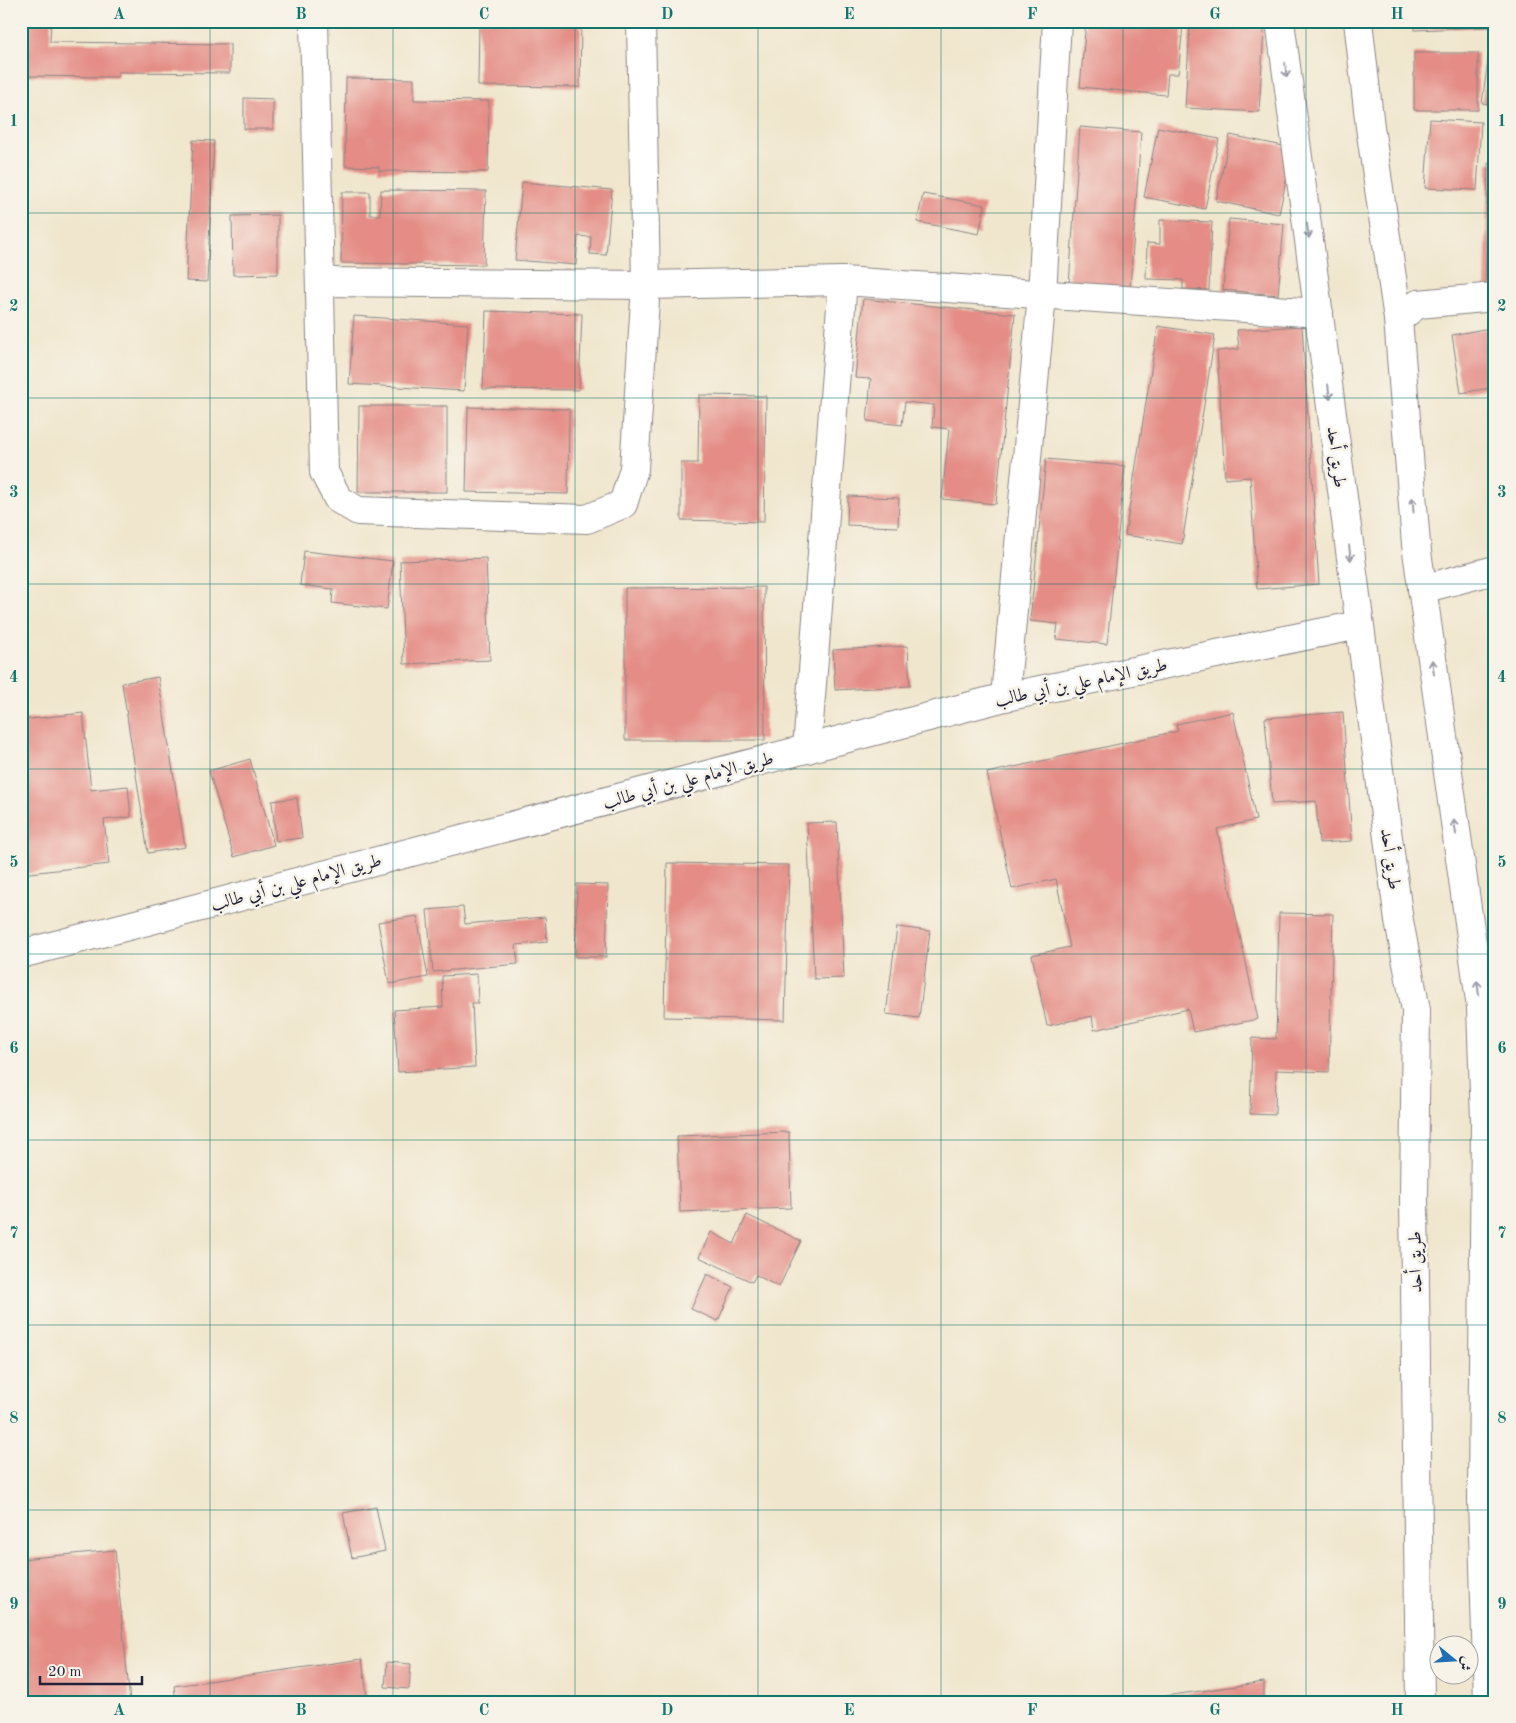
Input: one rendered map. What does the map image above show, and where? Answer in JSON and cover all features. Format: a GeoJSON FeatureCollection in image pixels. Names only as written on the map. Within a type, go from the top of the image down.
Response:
{"type":"FeatureCollection","features":[{"type":"Feature","properties":{"kind":"street"},"geometry":{"type":"LineString","coordinates":[[314,21],[324,472],[338,499],[358,511],[587,520],[623,504],[634,469],[646,285],[641,21]]}},
{"type":"Feature","properties":{"kind":"street"},"geometry":{"type":"LineString","coordinates":[[1005,697],[1042,295],[1057,21]]}},
{"type":"Feature","properties":{"kind":"street","name":"طريق أحد"},"geometry":{"type":"LineString","coordinates":[[1280,21],[1399,921],[1416,1010],[1414,1199],[1420,1702]]}},
{"type":"Feature","properties":{"kind":"street"},"geometry":{"type":"LineString","coordinates":[[1358,21],[1370,126],[1398,319],[1416,544],[1481,1008],[1485,1120],[1482,1498],[1488,1702]]}},
{"type":"Feature","properties":{"kind":"street"},"geometry":{"type":"LineString","coordinates":[[320,282],[646,285],[843,281],[1319,314]]}},
{"type":"Feature","properties":{"kind":"street"},"geometry":{"type":"LineString","coordinates":[[808,748],[843,281]]}},
{"type":"Feature","properties":{"kind":"street"},"geometry":{"type":"LineString","coordinates":[[1398,319],[1418,304],[1495,297]]}},
{"type":"Feature","properties":{"kind":"street"},"geometry":{"type":"LineString","coordinates":[[1422,589],[1495,570]]}},
{"type":"Feature","properties":{"kind":"street","name":"طريق الإمام علي بن أبي طالب"},"geometry":{"type":"LineString","coordinates":[[21,954],[1005,697],[1360,626]]}},
{"type":"Feature","properties":{"kind":"building"},"geometry":{"type":"Polygon","coordinates":[[[21,21],[51,21],[50,42],[230,44],[230,73],[118,72],[118,77],[21,76],[21,21]]]}},
{"type":"Feature","properties":{"kind":"building"},"geometry":{"type":"Polygon","coordinates":[[[479,21],[581,21],[580,87],[478,86],[479,21]]]}},
{"type":"Feature","properties":{"kind":"building"},"geometry":{"type":"Polygon","coordinates":[[[1086,21],[1134,21],[1183,26],[1178,74],[1168,74],[1166,95],[1080,87],[1086,21]]]}},
{"type":"Feature","properties":{"kind":"building"},"geometry":{"type":"Polygon","coordinates":[[[1414,21],[1490,21],[1491,27],[1415,30],[1414,21]]]}},
{"type":"Feature","properties":{"kind":"building"},"geometry":{"type":"Polygon","coordinates":[[[1190,25],[1264,29],[1259,112],[1185,108],[1190,25]]]}},
{"type":"Feature","properties":{"kind":"building"},"geometry":{"type":"Polygon","coordinates":[[[1490,46],[1495,46],[1495,105],[1482,103],[1490,46]]]}},
{"type":"Feature","properties":{"kind":"building"},"geometry":{"type":"Polygon","coordinates":[[[1414,53],[1478,53],[1478,110],[1414,110],[1414,53]]]}},
{"type":"Feature","properties":{"kind":"building"},"geometry":{"type":"Polygon","coordinates":[[[346,78],[414,79],[414,100],[489,101],[488,172],[379,171],[379,167],[345,166],[346,78]]]}},
{"type":"Feature","properties":{"kind":"building"},"geometry":{"type":"Polygon","coordinates":[[[244,98],[273,99],[273,129],[244,129],[244,98]]]}},
{"type":"Feature","properties":{"kind":"building"},"geometry":{"type":"Polygon","coordinates":[[[1430,119],[1481,122],[1477,190],[1425,188],[1430,119]]]}},
{"type":"Feature","properties":{"kind":"building"},"geometry":{"type":"Polygon","coordinates":[[[1080,127],[1141,132],[1130,289],[1069,285],[1080,127]]]}},
{"type":"Feature","properties":{"kind":"building"},"geometry":{"type":"Polygon","coordinates":[[[1158,127],[1219,139],[1205,209],[1144,197],[1158,127]]]}},
{"type":"Feature","properties":{"kind":"building"},"geometry":{"type":"Polygon","coordinates":[[[1230,135],[1293,148],[1279,214],[1216,201],[1230,135]]]}},
{"type":"Feature","properties":{"kind":"building"},"geometry":{"type":"Polygon","coordinates":[[[193,140],[214,141],[207,282],[186,281],[193,140]]]}},
{"type":"Feature","properties":{"kind":"building"},"geometry":{"type":"Polygon","coordinates":[[[1488,163],[1495,163],[1495,289],[1485,289],[1488,163]]]}},
{"type":"Feature","properties":{"kind":"building"},"geometry":{"type":"Polygon","coordinates":[[[522,182],[612,190],[606,255],[590,254],[591,237],[578,236],[576,265],[515,260],[522,182]]]}},
{"type":"Feature","properties":{"kind":"building"},"geometry":{"type":"Polygon","coordinates":[[[381,190],[486,191],[484,265],[341,263],[342,192],[370,192],[370,215],[380,215],[381,190]]]}},
{"type":"Feature","properties":{"kind":"building"},"geometry":{"type":"Polygon","coordinates":[[[923,194],[985,205],[979,234],[917,222],[923,194]]]}},
{"type":"Feature","properties":{"kind":"building"},"geometry":{"type":"Polygon","coordinates":[[[278,215],[278,274],[233,275],[232,216],[278,215]]]}},
{"type":"Feature","properties":{"kind":"building"},"geometry":{"type":"Polygon","coordinates":[[[1229,219],[1284,224],[1278,295],[1223,290],[1229,219]]]}},
{"type":"Feature","properties":{"kind":"building"},"geometry":{"type":"Polygon","coordinates":[[[1160,220],[1212,222],[1209,290],[1183,289],[1183,280],[1146,279],[1147,243],[1160,244],[1160,220]]]}},
{"type":"Feature","properties":{"kind":"building"},"geometry":{"type":"Polygon","coordinates":[[[863,299],[1015,314],[996,504],[942,499],[949,429],[932,427],[934,405],[905,402],[902,425],[867,421],[871,379],[855,378],[863,299]]]}},
{"type":"Feature","properties":{"kind":"building"},"geometry":{"type":"Polygon","coordinates":[[[486,311],[582,314],[579,390],[483,389],[486,311]]]}},
{"type":"Feature","properties":{"kind":"building"},"geometry":{"type":"Polygon","coordinates":[[[354,316],[468,324],[464,391],[349,384],[354,316]]]}},
{"type":"Feature","properties":{"kind":"building"},"geometry":{"type":"Polygon","coordinates":[[[1158,326],[1215,335],[1182,544],[1125,535],[1158,326]]]}},
{"type":"Feature","properties":{"kind":"building"},"geometry":{"type":"Polygon","coordinates":[[[1302,326],[1319,584],[1257,589],[1250,477],[1225,479],[1217,351],[1239,349],[1237,330],[1302,326]]]}},
{"type":"Feature","properties":{"kind":"building"},"geometry":{"type":"Polygon","coordinates":[[[1495,327],[1495,387],[1461,393],[1452,335],[1495,327]]]}},
{"type":"Feature","properties":{"kind":"building"},"geometry":{"type":"Polygon","coordinates":[[[699,395],[766,396],[764,522],[681,520],[681,463],[698,463],[699,395]]]}},
{"type":"Feature","properties":{"kind":"building"},"geometry":{"type":"Polygon","coordinates":[[[359,406],[447,406],[447,492],[358,492],[359,406]]]}},
{"type":"Feature","properties":{"kind":"building"},"geometry":{"type":"Polygon","coordinates":[[[468,407],[569,409],[568,494],[466,492],[468,407]]]}},
{"type":"Feature","properties":{"kind":"building"},"geometry":{"type":"Polygon","coordinates":[[[1046,459],[1125,466],[1107,644],[1056,639],[1058,624],[1030,621],[1046,459]]]}},
{"type":"Feature","properties":{"kind":"building"},"geometry":{"type":"Polygon","coordinates":[[[848,496],[899,498],[898,527],[847,525],[848,496]]]}},
{"type":"Feature","properties":{"kind":"building"},"geometry":{"type":"Polygon","coordinates":[[[304,551],[393,561],[387,609],[332,603],[333,589],[300,585],[304,551]]]}},
{"type":"Feature","properties":{"kind":"building"},"geometry":{"type":"Polygon","coordinates":[[[486,558],[490,660],[404,664],[400,561],[486,558]]]}},
{"type":"Feature","properties":{"kind":"building"},"geometry":{"type":"Polygon","coordinates":[[[764,587],[765,740],[625,740],[625,588],[764,587]]]}},
{"type":"Feature","properties":{"kind":"building"},"geometry":{"type":"Polygon","coordinates":[[[908,646],[910,686],[835,690],[833,650],[908,646]]]}},
{"type":"Feature","properties":{"kind":"building"},"geometry":{"type":"Polygon","coordinates":[[[158,677],[185,847],[148,853],[122,683],[158,677]]]}},
{"type":"Feature","properties":{"kind":"building"},"geometry":{"type":"Polygon","coordinates":[[[1233,712],[1256,820],[1217,829],[1258,1019],[1193,1032],[1188,1009],[1094,1030],[1092,1016],[1047,1026],[1032,955],[1070,947],[1056,879],[1012,889],[987,773],[1178,731],[1176,724],[1233,712]]]}},
{"type":"Feature","properties":{"kind":"building"},"geometry":{"type":"Polygon","coordinates":[[[1343,712],[1352,841],[1319,843],[1316,801],[1272,804],[1265,718],[1343,712]]]}},
{"type":"Feature","properties":{"kind":"building"},"geometry":{"type":"Polygon","coordinates":[[[83,713],[91,790],[128,786],[131,817],[104,820],[109,864],[21,874],[21,720],[83,713]]]}},
{"type":"Feature","properties":{"kind":"building"},"geometry":{"type":"Polygon","coordinates":[[[250,759],[274,845],[234,857],[209,771],[250,759]]]}},
{"type":"Feature","properties":{"kind":"building"},"geometry":{"type":"Polygon","coordinates":[[[297,798],[302,838],[276,841],[272,801],[297,798]]]}},
{"type":"Feature","properties":{"kind":"building"},"geometry":{"type":"Polygon","coordinates":[[[837,822],[844,978],[814,979],[807,823],[837,822]]]}},
{"type":"Feature","properties":{"kind":"building"},"geometry":{"type":"Polygon","coordinates":[[[667,863],[789,865],[785,1020],[664,1017],[667,863]]]}},
{"type":"Feature","properties":{"kind":"building"},"geometry":{"type":"Polygon","coordinates":[[[577,884],[608,885],[606,957],[575,957],[577,884]]]}},
{"type":"Feature","properties":{"kind":"building"},"geometry":{"type":"Polygon","coordinates":[[[463,907],[465,924],[545,917],[547,942],[516,945],[518,964],[433,972],[427,910],[463,907]]]}},
{"type":"Feature","properties":{"kind":"building"},"geometry":{"type":"Polygon","coordinates":[[[1279,913],[1333,914],[1329,1072],[1276,1070],[1275,1115],[1250,1114],[1252,1038],[1276,1039],[1279,913]]]}},
{"type":"Feature","properties":{"kind":"building"},"geometry":{"type":"Polygon","coordinates":[[[417,916],[428,977],[389,984],[378,922],[417,916]]]}},
{"type":"Feature","properties":{"kind":"building"},"geometry":{"type":"Polygon","coordinates":[[[897,927],[930,931],[919,1018],[886,1014],[897,927]]]}},
{"type":"Feature","properties":{"kind":"building"},"geometry":{"type":"Polygon","coordinates":[[[477,974],[478,1003],[472,1003],[475,1067],[398,1072],[394,1010],[443,1007],[442,976],[477,974]]]}},
{"type":"Feature","properties":{"kind":"building"},"geometry":{"type":"Polygon","coordinates":[[[789,1132],[791,1208],[680,1212],[677,1136],[789,1132]]]}},
{"type":"Feature","properties":{"kind":"building"},"geometry":{"type":"Polygon","coordinates":[[[747,1215],[801,1241],[779,1287],[756,1275],[752,1282],[699,1257],[711,1232],[734,1244],[747,1215]]]}},
{"type":"Feature","properties":{"kind":"building"},"geometry":{"type":"Polygon","coordinates":[[[707,1274],[733,1287],[718,1321],[691,1309],[707,1274]]]}},
{"type":"Feature","properties":{"kind":"building"},"geometry":{"type":"Polygon","coordinates":[[[376,1507],[385,1551],[352,1558],[343,1513],[376,1507]]]}},
{"type":"Feature","properties":{"kind":"building"},"geometry":{"type":"Polygon","coordinates":[[[115,1550],[130,1702],[22,1702],[21,1559],[115,1550]]]}},
{"type":"Feature","properties":{"kind":"building"},"geometry":{"type":"Polygon","coordinates":[[[362,1659],[368,1702],[176,1702],[174,1686],[362,1659]]]}},
{"type":"Feature","properties":{"kind":"building"},"geometry":{"type":"Polygon","coordinates":[[[387,1662],[411,1664],[409,1689],[385,1687],[387,1662]]]}},
{"type":"Feature","properties":{"kind":"building"},"geometry":{"type":"Polygon","coordinates":[[[1264,1682],[1264,1702],[1130,1702],[1130,1701],[1264,1682]]]}}]}
